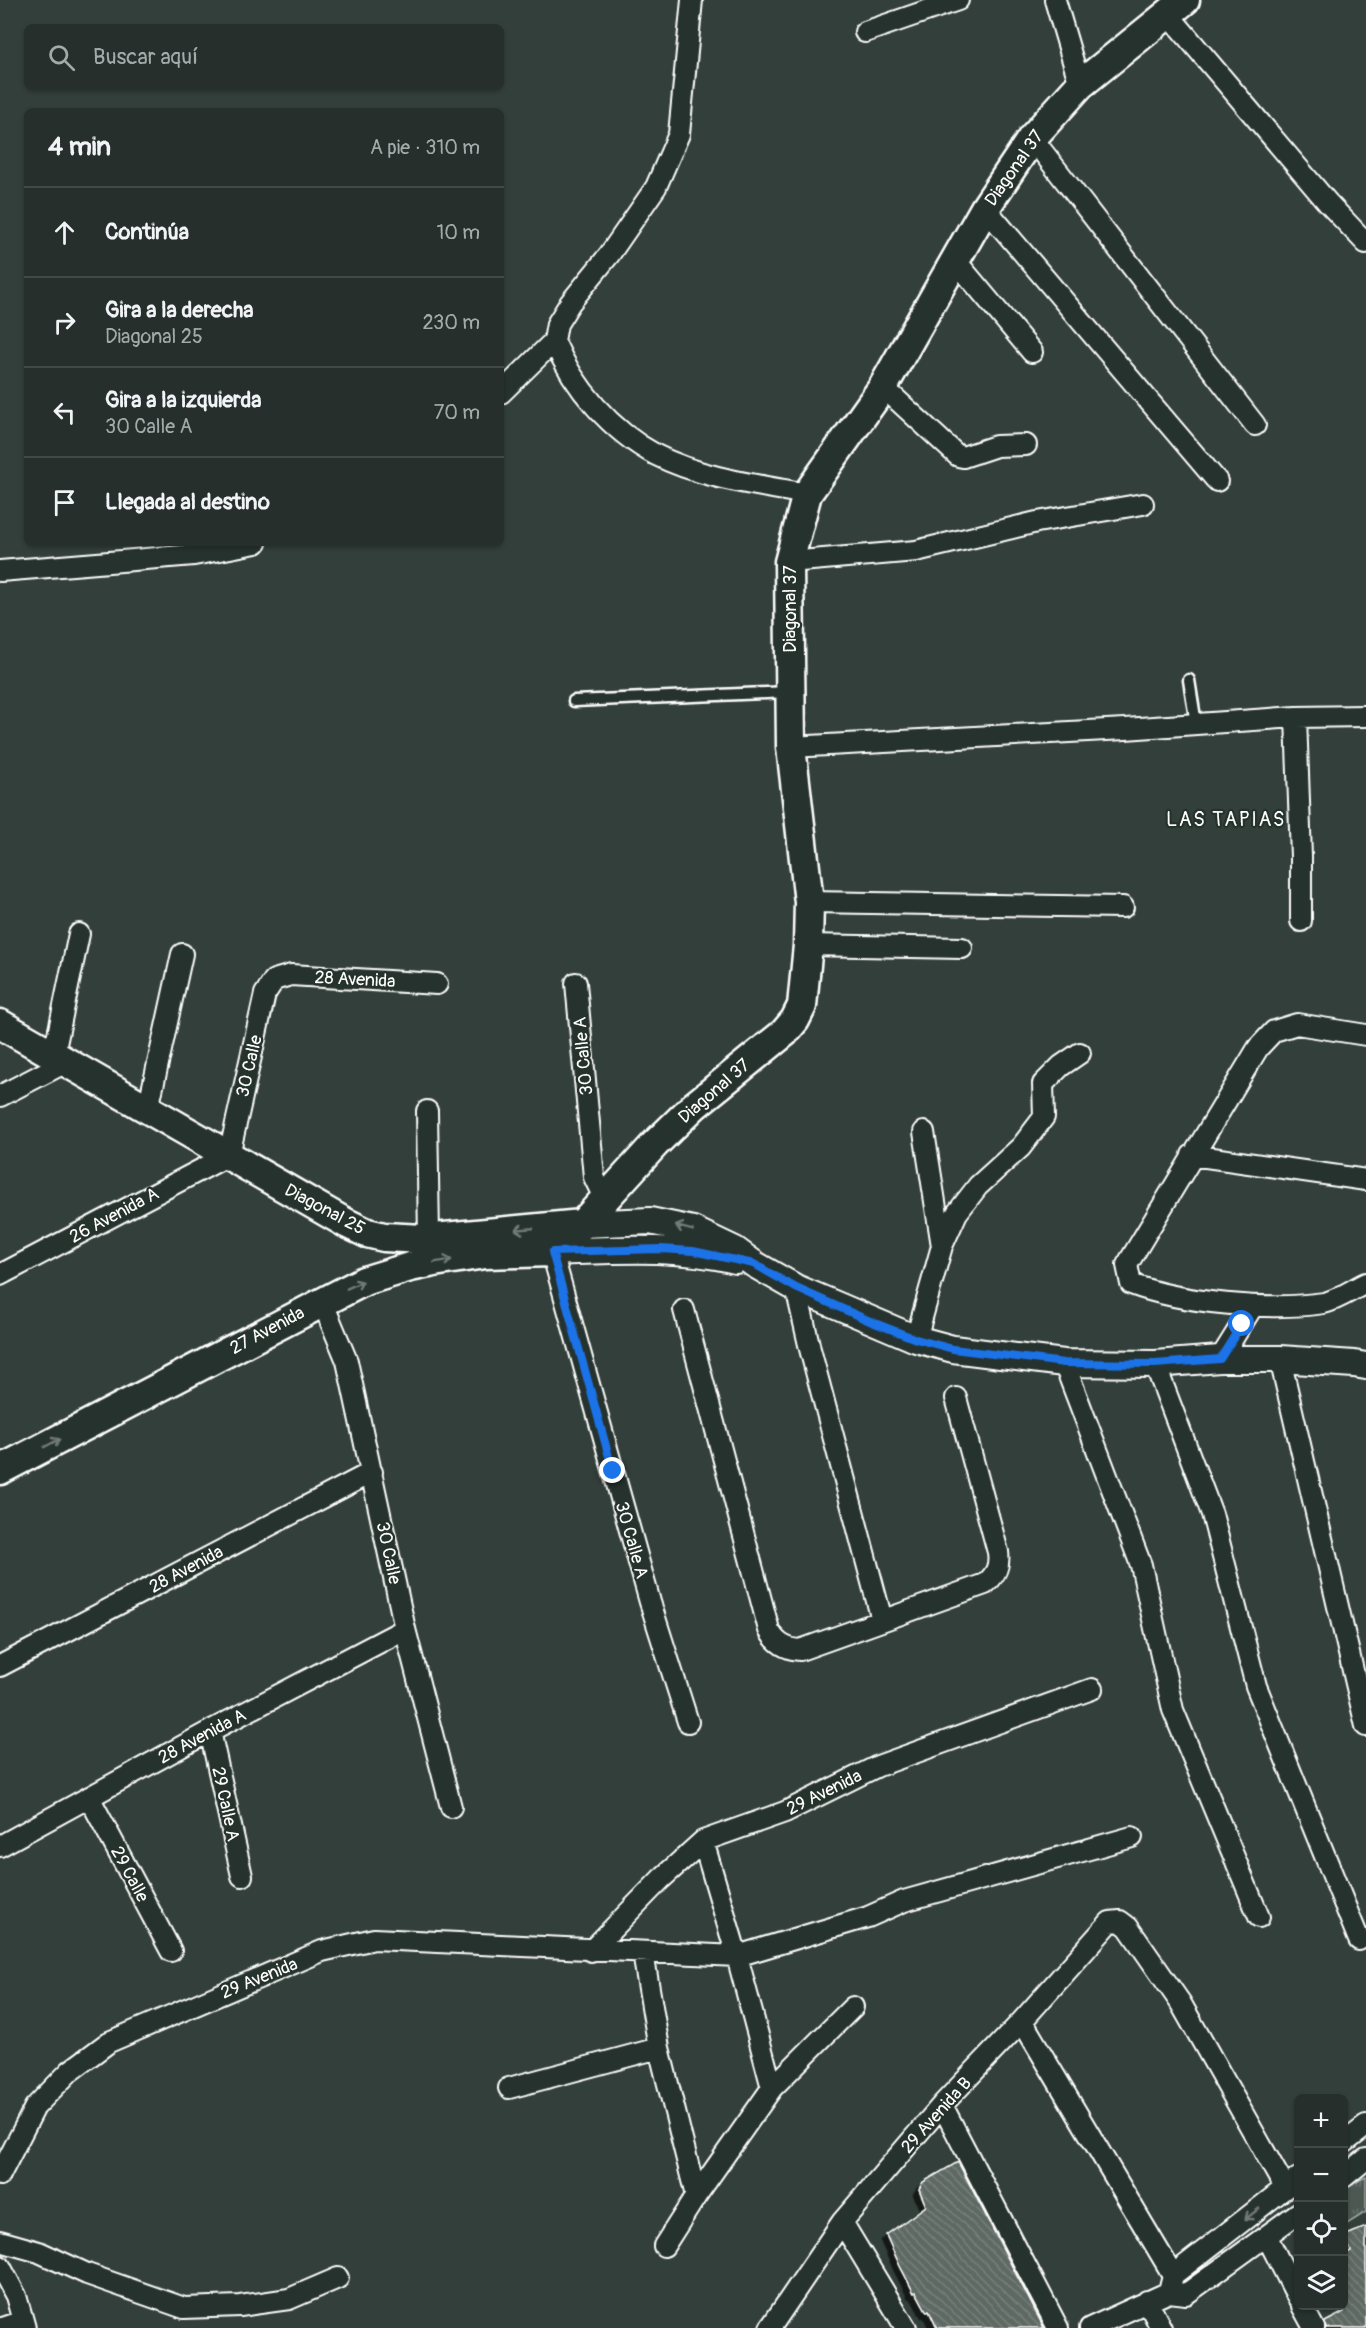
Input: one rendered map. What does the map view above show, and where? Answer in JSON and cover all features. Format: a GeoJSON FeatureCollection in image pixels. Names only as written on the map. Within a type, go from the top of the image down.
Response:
{"type":"FeatureCollection","features":[{"type":"Feature","properties":{"kind":"main road","name":"Diagonal 37"},"geometry":{"type":"LineString","coordinates":[[552,1252],[582,1224],[655,1144],[694,1107],[789,1027],[802,1006],[808,945],[809,902],[791,747],[789,562],[807,494],[883,387],[985,208],[1032,138],[1080,85],[1176,7]]}},
{"type":"Feature","properties":{"kind":"main road","name":"Diagonal 25"},"geometry":{"type":"LineString","coordinates":[[0,1024],[328,1213],[367,1233],[384,1237],[429,1239],[582,1224]]}},
{"type":"Feature","properties":{"kind":"main road"},"geometry":{"type":"LineString","coordinates":[[384,1237],[386,1273]]}},
{"type":"Feature","properties":{"kind":"main road","name":"27 Avenida"},"geometry":{"type":"LineString","coordinates":[[0,1470],[364,1281],[386,1273],[426,1264],[485,1254],[552,1252]]}},
{"type":"Feature","properties":{"kind":"street"},"geometry":{"type":"LineString","coordinates":[[692,0],[679,134],[656,187],[609,255],[570,303],[557,324],[554,341],[564,366],[588,399],[622,432],[657,455],[699,471],[760,486],[807,494]]}},
{"type":"Feature","properties":{"kind":"street"},"geometry":{"type":"LineString","coordinates":[[865,32],[958,0]]}},
{"type":"Feature","properties":{"kind":"street"},"geometry":{"type":"LineString","coordinates":[[1055,0],[1080,85]]}},
{"type":"Feature","properties":{"kind":"street"},"geometry":{"type":"LineString","coordinates":[[1176,7],[1328,203],[1366,243]]}},
{"type":"Feature","properties":{"kind":"street"},"geometry":{"type":"LineString","coordinates":[[1032,138],[1255,425]]}},
{"type":"Feature","properties":{"kind":"street"},"geometry":{"type":"LineString","coordinates":[[985,208],[1217,481]]}},
{"type":"Feature","properties":{"kind":"street"},"geometry":{"type":"LineString","coordinates":[[955,260],[1032,352]]}},
{"type":"Feature","properties":{"kind":"street"},"geometry":{"type":"LineString","coordinates":[[504,390],[554,341]]}},
{"type":"Feature","properties":{"kind":"street"},"geometry":{"type":"LineString","coordinates":[[883,387],[958,456],[963,458],[996,446],[1026,445]]}},
{"type":"Feature","properties":{"kind":"street"},"geometry":{"type":"LineString","coordinates":[[789,562],[916,551],[1057,518],[1143,504]]}},
{"type":"Feature","properties":{"kind":"street"},"geometry":{"type":"LineString","coordinates":[[0,571],[194,555],[240,546]]}},
{"type":"Feature","properties":{"kind":"street"},"geometry":{"type":"LineString","coordinates":[[791,747],[1296,717],[1366,716]]}},
{"type":"Feature","properties":{"kind":"street"},"geometry":{"type":"LineString","coordinates":[[1296,717],[1301,921]]}},
{"type":"Feature","properties":{"kind":"street"},"geometry":{"type":"LineString","coordinates":[[809,902],[1122,907]]}},
{"type":"Feature","properties":{"kind":"street"},"geometry":{"type":"LineString","coordinates":[[0,1096],[60,1058],[79,934]]}},
{"type":"Feature","properties":{"kind":"street"},"geometry":{"type":"LineString","coordinates":[[808,945],[962,948]]}},
{"type":"Feature","properties":{"kind":"street"},"geometry":{"type":"LineString","coordinates":[[148,1108],[182,954]]}},
{"type":"Feature","properties":{"kind":"street","name":"28 Avenida"},"geometry":{"type":"LineString","coordinates":[[274,980],[291,975],[437,984]]}},
{"type":"Feature","properties":{"kind":"street","name":"30 Calle"},"geometry":{"type":"LineString","coordinates":[[229,1155],[265,994],[274,980]]}},
{"type":"Feature","properties":{"kind":"street","name":"30 Calle A"},"geometry":{"type":"LineString","coordinates":[[576,983],[594,1178],[604,1198]]}},
{"type":"Feature","properties":{"kind":"street"},"geometry":{"type":"LineString","coordinates":[[1366,1035],[1297,1024],[1274,1031],[1258,1048],[1127,1265],[1131,1284],[1154,1292],[1253,1306],[1326,1302],[1366,1283]]}},
{"type":"Feature","properties":{"kind":"street"},"geometry":{"type":"LineString","coordinates":[[916,1339],[942,1246],[957,1213],[971,1195],[1021,1147],[1044,1117],[1043,1084],[1061,1066],[1080,1053]]}},
{"type":"Feature","properties":{"kind":"street"},"geometry":{"type":"LineString","coordinates":[[427,1111],[429,1239]]}},
{"type":"Feature","properties":{"kind":"street"},"geometry":{"type":"LineString","coordinates":[[924,1132],[942,1246]]}},
{"type":"Feature","properties":{"kind":"street","name":"26 Avenida A"},"geometry":{"type":"LineString","coordinates":[[0,1275],[229,1155]]}},
{"type":"Feature","properties":{"kind":"street"},"geometry":{"type":"LineString","coordinates":[[1192,1155],[1366,1180]]}},
{"type":"Feature","properties":{"kind":"street","name":"Diagonal 25"},"geometry":{"type":"LineString","coordinates":[[582,1224],[631,1221],[670,1224],[714,1239],[796,1288],[916,1339],[953,1349],[1064,1363],[1155,1364],[1220,1359],[1280,1359],[1366,1366]]}},
{"type":"Feature","properties":{"kind":"street","name":"Diagonal 25"},"geometry":{"type":"LineString","coordinates":[[552,1252],[661,1249],[693,1251],[754,1264]]}},
{"type":"Feature","properties":{"kind":"street","name":"30 Calle A"},"geometry":{"type":"LineString","coordinates":[[552,1252],[650,1602],[688,1722]]}},
{"type":"Feature","properties":{"kind":"street"},"geometry":{"type":"LineString","coordinates":[[796,1288],[882,1620]]}},
{"type":"Feature","properties":{"kind":"street","name":"30 Calle"},"geometry":{"type":"LineString","coordinates":[[322,1301],[347,1361],[405,1629],[451,1807]]}},
{"type":"Feature","properties":{"kind":"street"},"geometry":{"type":"LineString","coordinates":[[1220,1359],[1253,1306]]}},
{"type":"Feature","properties":{"kind":"street"},"geometry":{"type":"LineString","coordinates":[[684,1310],[769,1630],[784,1647],[800,1650],[985,1584],[995,1574],[999,1552],[956,1398]]}},
{"type":"Feature","properties":{"kind":"street"},"geometry":{"type":"LineString","coordinates":[[1280,1359],[1366,1726]]}},
{"type":"Feature","properties":{"kind":"street"},"geometry":{"type":"LineString","coordinates":[[1064,1363],[1141,1565],[1173,1710],[1258,1917]]}},
{"type":"Feature","properties":{"kind":"street"},"geometry":{"type":"LineString","coordinates":[[1155,1364],[1212,1514],[1256,1686],[1359,1940]]}},
{"type":"Feature","properties":{"kind":"street","name":"28 Avenida"},"geometry":{"type":"LineString","coordinates":[[0,1666],[372,1472]]}},
{"type":"Feature","properties":{"kind":"street","name":"28 Avenida A"},"geometry":{"type":"LineString","coordinates":[[0,1846],[210,1731],[405,1629]]}},
{"type":"Feature","properties":{"kind":"street","name":"29 Avenida"},"geometry":{"type":"LineString","coordinates":[[591,1951],[661,1879],[703,1841],[785,1812],[879,1766],[1092,1689]]}},
{"type":"Feature","properties":{"kind":"street","name":"29 Calle A"},"geometry":{"type":"LineString","coordinates":[[210,1731],[242,1876]]}},
{"type":"Feature","properties":{"kind":"street","name":"29 Calle"},"geometry":{"type":"LineString","coordinates":[[89,1797],[171,1951]]}},
{"type":"Feature","properties":{"kind":"street","name":"29 Avenida"},"geometry":{"type":"LineString","coordinates":[[0,2175],[34,2106],[70,2071],[108,2042],[322,1951],[374,1939],[591,1951],[737,1956],[868,1917],[904,1901],[1132,1837]]}},
{"type":"Feature","properties":{"kind":"street"},"geometry":{"type":"LineString","coordinates":[[703,1841],[737,1956],[772,2088]]}},
{"type":"Feature","properties":{"kind":"street","name":"29 Avenida B"},"geometry":{"type":"LineString","coordinates":[[770,2328],[842,2222],[942,2105],[1022,2021],[1110,1923],[1120,1921],[1128,1928],[1180,2002],[1292,2183]]}},
{"type":"Feature","properties":{"kind":"street"},"geometry":{"type":"LineString","coordinates":[[644,1953],[659,2048],[696,2196]]}},
{"type":"Feature","properties":{"kind":"street"},"geometry":{"type":"LineString","coordinates":[[664,2246],[772,2088],[853,2007]]}},
{"type":"Feature","properties":{"kind":"street"},"geometry":{"type":"LineString","coordinates":[[1022,2021],[1171,2284],[1186,2294],[1294,2217]]}},
{"type":"Feature","properties":{"kind":"street"},"geometry":{"type":"LineString","coordinates":[[509,2088],[659,2048]]}},
{"type":"Feature","properties":{"kind":"street"},"geometry":{"type":"LineString","coordinates":[[942,2105],[1058,2328]]}},
{"type":"Feature","properties":{"kind":"street"},"geometry":{"type":"LineString","coordinates":[[1348,2140],[1366,2126]]}},
{"type":"Feature","properties":{"kind":"street"},"geometry":{"type":"LineString","coordinates":[[1348,2174],[1366,2160]]}},
{"type":"Feature","properties":{"kind":"street"},"geometry":{"type":"LineString","coordinates":[[1090,2328],[1147,2301],[1171,2284],[1292,2183]]}},
{"type":"Feature","properties":{"kind":"street"},"geometry":{"type":"LineString","coordinates":[[842,2222],[906,2328]]}},
{"type":"Feature","properties":{"kind":"street"},"geometry":{"type":"LineString","coordinates":[[1267,2237],[1294,2288]]}},
{"type":"Feature","properties":{"kind":"street"},"geometry":{"type":"LineString","coordinates":[[0,2241],[39,2252],[87,2274],[184,2308],[240,2306],[289,2299],[339,2278]]}},
{"type":"Feature","properties":{"kind":"street"},"geometry":{"type":"LineString","coordinates":[[0,2266],[16,2296],[24,2324],[2,2328]]}},
{"type":"Feature","properties":{"kind":"street"},"geometry":{"type":"LineString","coordinates":[[1147,2301],[1161,2328]]}},
{"type":"Feature","properties":{"kind":"street"},"geometry":{"type":"LineString","coordinates":[[1304,2310],[1314,2328]]}},
{"type":"Feature","properties":{"kind":"lane"},"geometry":{"type":"LineString","coordinates":[[1189,680],[1196,724]]}},
{"type":"Feature","properties":{"kind":"lane"},"geometry":{"type":"LineString","coordinates":[[573,701],[791,692]]}},
{"type":"Feature","properties":{"kind":"green space"},"geometry":{"type":"Polygon","coordinates":[[[1366,2177],[1366,2212],[1348,2223],[1348,2202],[1348,2186],[1366,2177]]]}},
{"type":"Feature","properties":{"kind":"building"},"geometry":{"type":"Polygon","coordinates":[[[958,2162],[1044,2328],[937,2328],[929,2311],[927,2312],[916,2292],[914,2293],[900,2266],[886,2235],[926,2206],[919,2189],[923,2182],[958,2162]]]}},
{"type":"Feature","properties":{"kind":"building"},"geometry":{"type":"Polygon","coordinates":[[[1366,2227],[1366,2328],[1326,2328],[1325,2322],[1344,2310],[1348,2310],[1348,2253],[1351,2251],[1348,2245],[1348,2234],[1366,2227]]]}},
{"type":"Feature","properties":{"kind":"district","name":"LAS TAPIAS"},"geometry":{"type":"Point","coordinates":[1226,819]}},
{"type":"Feature","properties":{"kind":"route"},"geometry":{"type":"LineString","coordinates":[[613,1471],[552,1252],[625,1248],[661,1249],[693,1251],[723,1257],[754,1264],[796,1288],[916,1339],[953,1349],[1064,1363],[1155,1364],[1220,1359],[1242,1324]]}}]}
